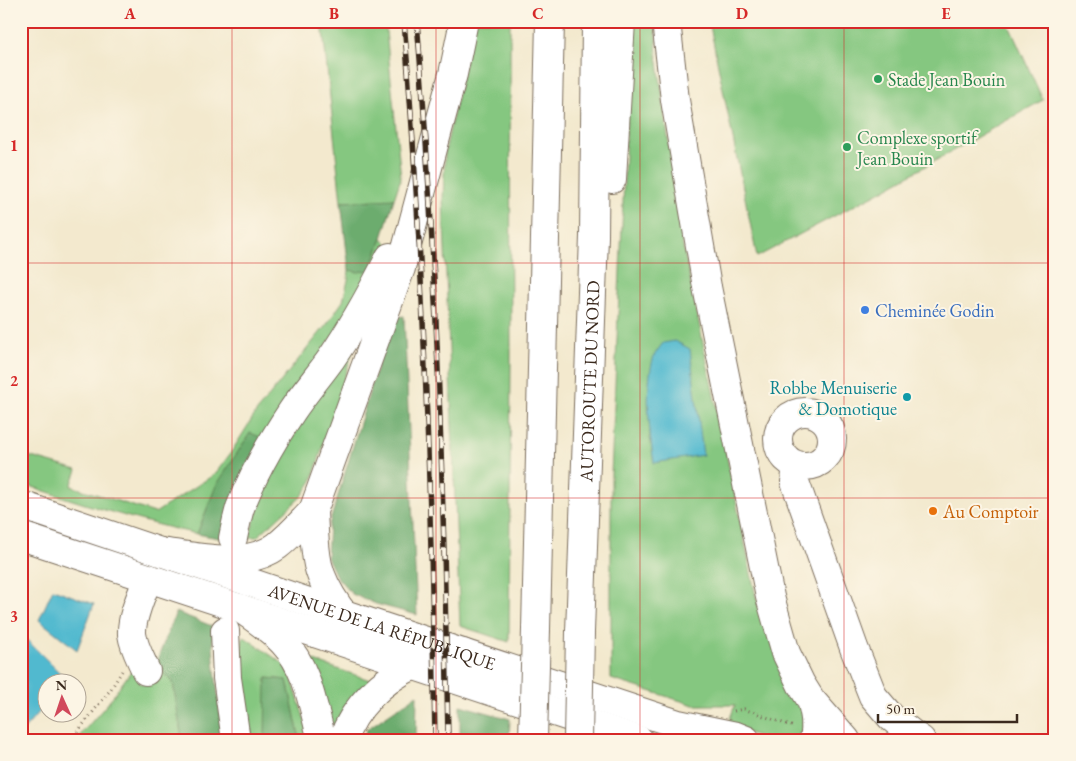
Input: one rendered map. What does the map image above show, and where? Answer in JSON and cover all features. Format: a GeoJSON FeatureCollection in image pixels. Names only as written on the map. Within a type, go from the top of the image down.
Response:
{"type":"FeatureCollection","features":[{"type":"Feature","properties":{"kind":"main road"},"geometry":{"type":"LineString","coordinates":[[378,653],[354,628],[344,614],[331,595],[318,567],[313,511],[401,268],[453,74],[464,21]]}},
{"type":"Feature","properties":{"kind":"main road","name":"AUTOROUTE DU NORD"},"geometry":{"type":"LineString","coordinates":[[578,740],[594,236],[596,21]]}},
{"type":"Feature","properties":{"kind":"main road"},"geometry":{"type":"LineString","coordinates":[[594,236],[611,207],[620,21]]}},
{"type":"Feature","properties":{"kind":"main road"},"geometry":{"type":"LineString","coordinates":[[666,21],[675,100],[707,287],[770,597],[786,653],[811,700],[816,716],[814,740]]}},
{"type":"Feature","properties":{"kind":"main road"},"geometry":{"type":"LineString","coordinates":[[533,740],[550,23]]}},
{"type":"Feature","properties":{"kind":"main road"},"geometry":{"type":"LineString","coordinates":[[233,538],[240,509],[256,472],[293,410],[330,360],[351,327],[390,257],[421,193]]}},
{"type":"Feature","properties":{"kind":"main road"},"geometry":{"type":"LineString","coordinates":[[797,465],[795,482],[873,696],[891,717],[921,740]]}},
{"type":"Feature","properties":{"kind":"main road","name":"AVENUE DE LA RÉPUBLIQUE"},"geometry":{"type":"LineString","coordinates":[[21,505],[678,724],[736,736],[746,740]]}},
{"type":"Feature","properties":{"kind":"main road"},"geometry":{"type":"LineString","coordinates":[[161,552],[213,559],[256,556],[276,546],[290,535],[313,511]]}},
{"type":"Feature","properties":{"kind":"main road","name":"AVENUE DE LA RÉPUBLIQUE"},"geometry":{"type":"LineString","coordinates":[[21,536],[639,740]]}},
{"type":"Feature","properties":{"kind":"main road"},"geometry":{"type":"LineString","coordinates":[[141,660],[132,635],[132,626],[148,578]]}},
{"type":"Feature","properties":{"kind":"main road"},"geometry":{"type":"LineString","coordinates":[[240,608],[283,642],[299,664],[322,740]]}},
{"type":"Feature","properties":{"kind":"main road"},"geometry":{"type":"LineString","coordinates":[[225,631],[227,678],[236,740]]}},
{"type":"Feature","properties":{"kind":"main road"},"geometry":{"type":"LineString","coordinates":[[343,740],[353,716],[372,694],[387,682],[413,665],[430,659],[463,653]]}},
{"type":"Feature","properties":{"kind":"main road"},"geometry":{"type":"LineString","coordinates":[[811,700],[846,740]]}},
{"type":"Feature","properties":{"kind":"path"},"geometry":{"type":"LineString","coordinates":[[71,740],[111,688],[141,660]]}},
{"type":"Feature","properties":{"kind":"green space"},"geometry":{"type":"Polygon","coordinates":[[[322,21],[385,21],[401,178],[394,199],[341,202],[322,21]]]}},
{"type":"Feature","properties":{"kind":"green space"},"geometry":{"type":"Polygon","coordinates":[[[474,21],[510,21],[511,358],[509,642],[460,626],[443,199],[445,152],[474,21]]]}},
{"type":"Feature","properties":{"kind":"green space"},"geometry":{"type":"Polygon","coordinates":[[[631,21],[655,21],[657,55],[682,242],[756,597],[779,661],[805,708],[801,740],[770,740],[727,726],[735,705],[694,705],[611,679],[611,475],[631,21]],[[655,355],[649,385],[650,438],[654,462],[655,355]]]}},
{"type":"Feature","properties":{"kind":"green space","name":"Complexe sportif Jean Bouin"},"geometry":{"type":"Polygon","coordinates":[[[709,21],[1007,21],[1043,100],[876,194],[757,257],[709,21]]]}},
{"type":"Feature","properties":{"kind":"green space"},"geometry":{"type":"Polygon","coordinates":[[[394,199],[370,270],[358,272],[349,270],[341,202],[394,199]]]}},
{"type":"Feature","properties":{"kind":"green space"},"geometry":{"type":"Polygon","coordinates":[[[382,238],[389,245],[373,277],[263,438],[216,486],[197,534],[108,511],[21,483],[21,454],[77,470],[71,486],[155,513],[215,474],[257,411],[327,324],[343,301],[349,270],[370,270],[382,238]]]}},
{"type":"Feature","properties":{"kind":"green space"},"geometry":{"type":"Polygon","coordinates":[[[404,316],[417,615],[376,604],[352,594],[336,576],[327,557],[329,525],[392,318],[404,316]]]}},
{"type":"Feature","properties":{"kind":"green space"},"geometry":{"type":"Polygon","coordinates":[[[352,343],[355,344],[312,481],[302,496],[257,537],[249,537],[260,502],[274,471],[352,343]]]}},
{"type":"Feature","properties":{"kind":"green space"},"geometry":{"type":"Polygon","coordinates":[[[250,433],[263,438],[224,539],[197,534],[216,486],[250,433]]]}},
{"type":"Feature","properties":{"kind":"green space"},"geometry":{"type":"Polygon","coordinates":[[[176,612],[212,626],[223,740],[182,740],[173,682],[156,663],[176,612]]]}},
{"type":"Feature","properties":{"kind":"green space"},"geometry":{"type":"Polygon","coordinates":[[[243,636],[288,667],[311,740],[300,740],[287,680],[267,678],[265,740],[251,740],[241,651],[243,636]]]}},
{"type":"Feature","properties":{"kind":"green space"},"geometry":{"type":"Polygon","coordinates":[[[308,659],[373,681],[333,740],[308,659]]]}},
{"type":"Feature","properties":{"kind":"green space"},"geometry":{"type":"Polygon","coordinates":[[[156,663],[173,682],[182,740],[76,740],[108,703],[134,667],[140,684],[159,679],[156,663]]]}},
{"type":"Feature","properties":{"kind":"green space"},"geometry":{"type":"Polygon","coordinates":[[[266,678],[287,680],[300,740],[265,740],[266,678]]]}},
{"type":"Feature","properties":{"kind":"green space"},"geometry":{"type":"Polygon","coordinates":[[[417,695],[416,740],[363,740],[367,729],[417,695]]]}},
{"type":"Feature","properties":{"kind":"green space"},"geometry":{"type":"Polygon","coordinates":[[[460,705],[510,719],[509,740],[460,740],[460,705]]]}},
{"type":"Feature","properties":{"kind":"water"},"geometry":{"type":"Polygon","coordinates":[[[675,341],[690,349],[703,455],[654,463],[648,409],[651,368],[654,356],[663,343],[675,341]]]}},
{"type":"Feature","properties":{"kind":"water"},"geometry":{"type":"Polygon","coordinates":[[[53,589],[94,604],[77,650],[39,620],[53,589]]]}},
{"type":"Feature","properties":{"kind":"water"},"geometry":{"type":"Polygon","coordinates":[[[21,634],[61,674],[38,674],[38,713],[21,733],[21,634]]]}},
{"type":"Feature","properties":{"kind":"railway"},"geometry":{"type":"LineString","coordinates":[[404,21],[417,200],[426,380],[435,740]]}},
{"type":"Feature","properties":{"kind":"railway"},"geometry":{"type":"LineString","coordinates":[[417,21],[435,290],[448,740]]}},
{"type":"Feature","properties":{"kind":"place","name":"Stade Jean Bouin"},"geometry":{"type":"Point","coordinates":[878,79]}},
{"type":"Feature","properties":{"kind":"place","name":"Complexe sportif Jean Bouin"},"geometry":{"type":"Point","coordinates":[847,147]}},
{"type":"Feature","properties":{"kind":"place","name":"Cheminée Godin"},"geometry":{"type":"Point","coordinates":[865,310]}},
{"type":"Feature","properties":{"kind":"place","name":"Robbe Menuiserie & Domotique"},"geometry":{"type":"Point","coordinates":[907,397]}},
{"type":"Feature","properties":{"kind":"place","name":"Au Comptoir"},"geometry":{"type":"Point","coordinates":[933,511]}}]}
